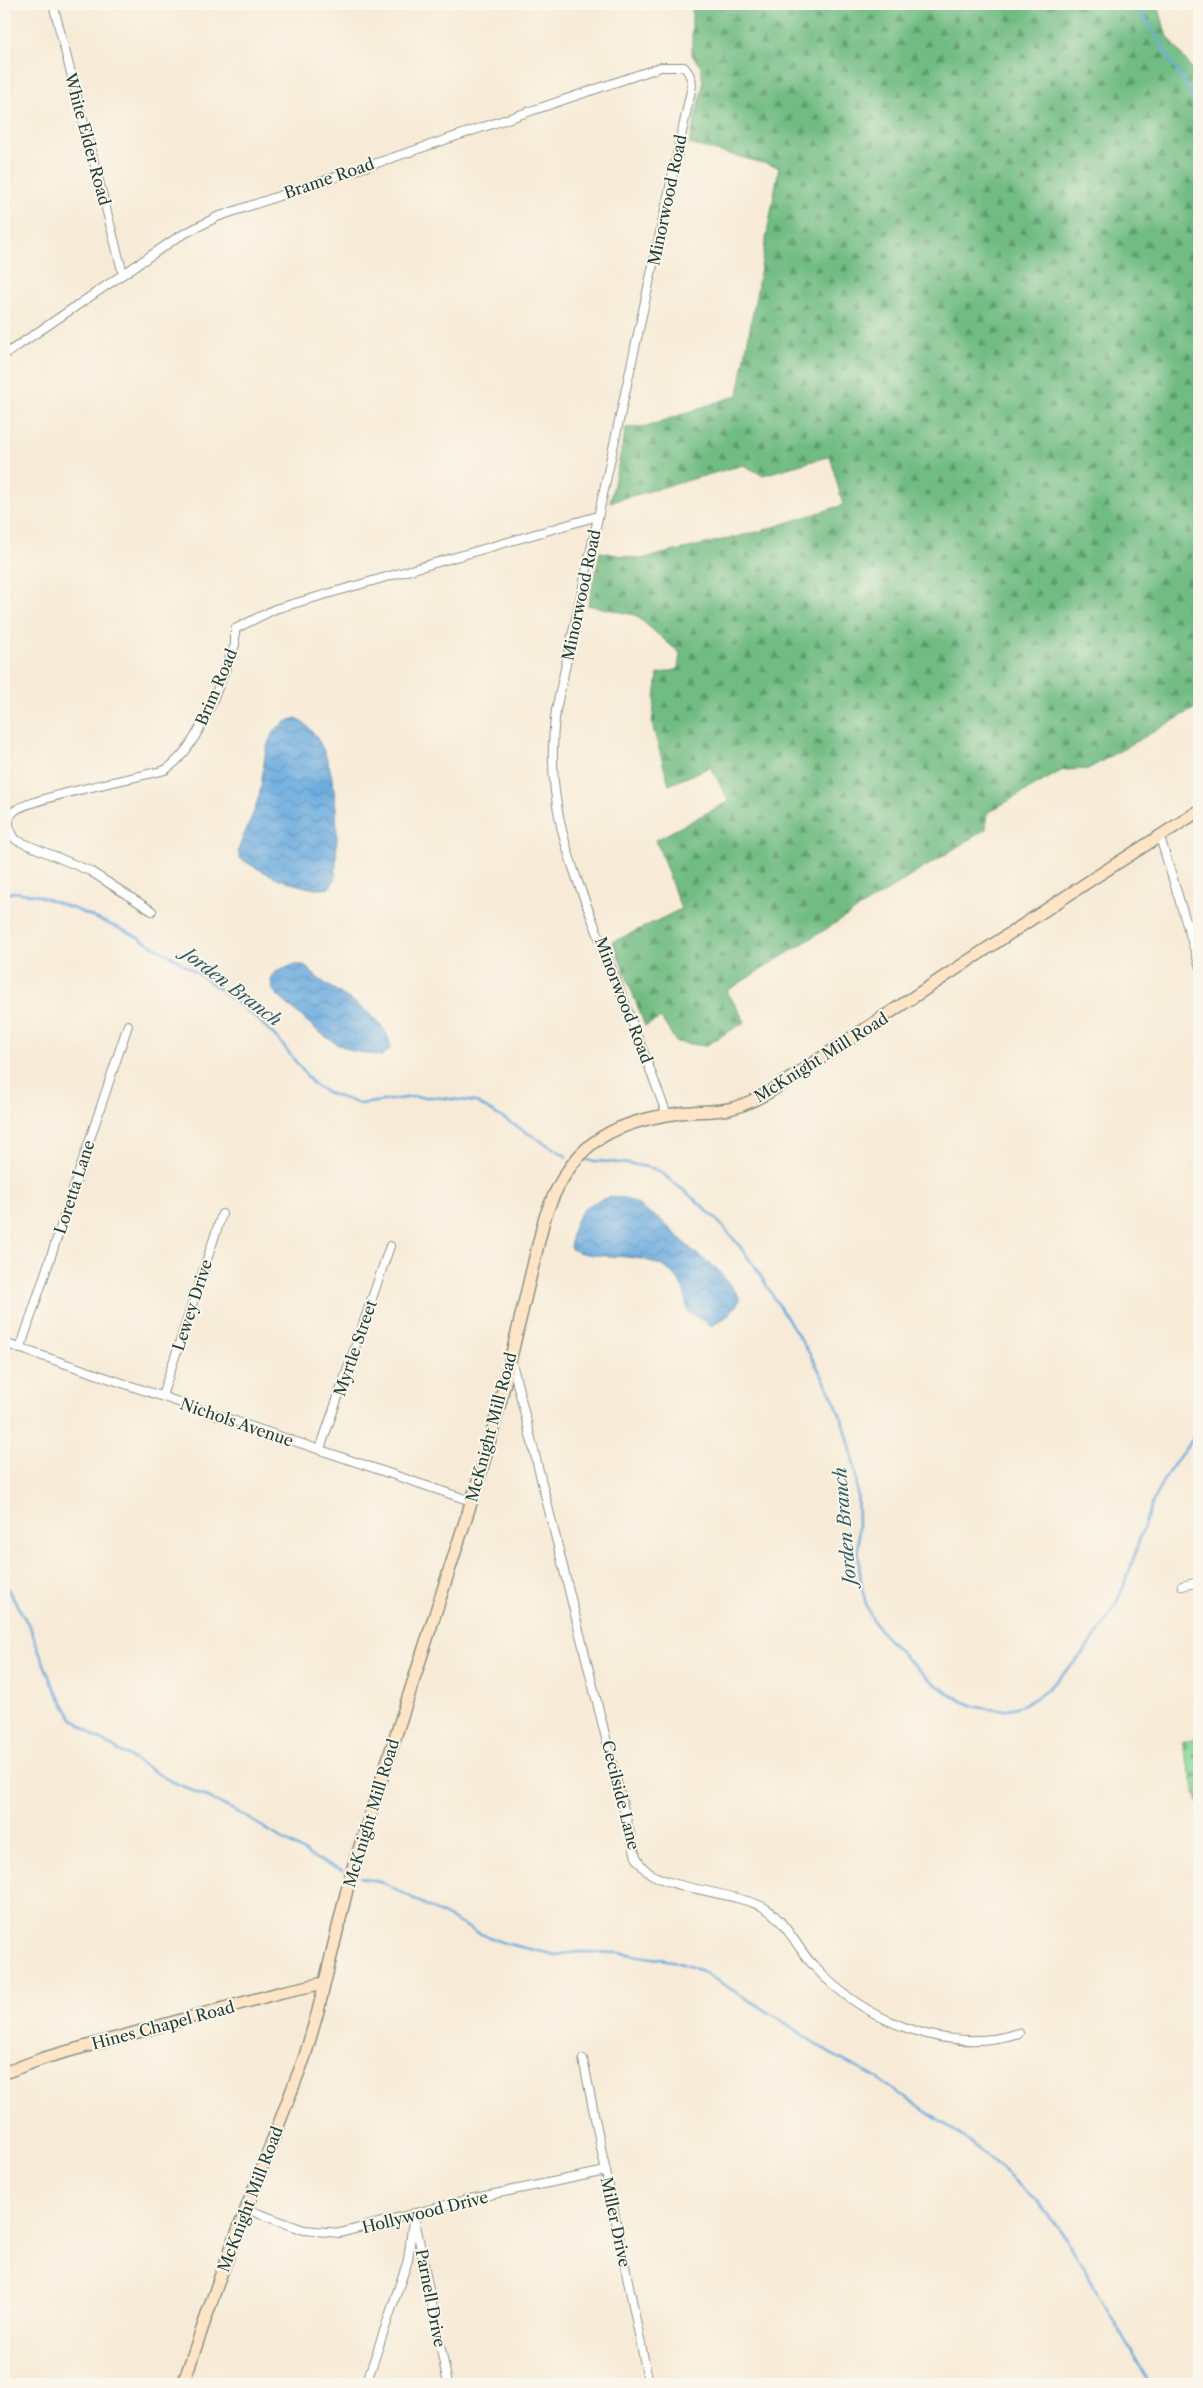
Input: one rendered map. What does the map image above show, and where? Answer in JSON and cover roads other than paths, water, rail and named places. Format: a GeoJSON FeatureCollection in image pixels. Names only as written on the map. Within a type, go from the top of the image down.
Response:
{"type":"FeatureCollection","features":[{"type":"Feature","properties":{"kind":"street","name":"White Elder Road"},"geometry":{"type":"LineString","coordinates":[[53,4],[123,274]]}},
{"type":"Feature","properties":{"kind":"street","name":"Brame Road"},"geometry":{"type":"LineString","coordinates":[[4,355],[178,237],[217,217],[661,67],[684,68]]}},
{"type":"Feature","properties":{"kind":"street","name":"Minorwood Road"},"geometry":{"type":"LineString","coordinates":[[667,1115],[560,830],[554,798],[552,754],[556,710],[692,86],[690,74],[684,68]]}},
{"type":"Feature","properties":{"kind":"street","name":"Brim Road"},"geometry":{"type":"LineString","coordinates":[[152,911],[90,871],[16,840],[10,830],[8,820],[13,812],[24,805],[59,795],[164,770],[177,762],[194,740],[235,645],[235,629],[275,609],[598,516]]}},
{"type":"Feature","properties":{"kind":"street","name":"McKnight Mill Road"},"geometry":{"type":"LineString","coordinates":[[184,2384],[246,2209],[305,2056],[362,1835],[471,1501],[498,1412],[544,1220],[564,1174],[583,1151],[607,1133],[635,1121],[667,1115],[730,1109],[746,1104],[772,1091],[1094,878],[1199,811]]}},
{"type":"Feature","properties":{"kind":"street"},"geometry":{"type":"LineString","coordinates":[[1160,837],[1199,964]]}},
{"type":"Feature","properties":{"kind":"street","name":"Loretta Lane"},"geometry":{"type":"LineString","coordinates":[[20,1348],[128,1025]]}},
{"type":"Feature","properties":{"kind":"street","name":"Lewey Drive"},"geometry":{"type":"LineString","coordinates":[[162,1396],[222,1214]]}},
{"type":"Feature","properties":{"kind":"street","name":"Myrtle Street"},"geometry":{"type":"LineString","coordinates":[[320,1449],[390,1246]]}},
{"type":"Feature","properties":{"kind":"street","name":"Nichols Avenue"},"geometry":{"type":"LineString","coordinates":[[4,1343],[471,1501]]}},
{"type":"Feature","properties":{"kind":"street","name":"Cecilside Lane"},"geometry":{"type":"LineString","coordinates":[[510,1359],[636,1857],[640,1864],[656,1877],[726,1894],[762,1906],[779,1921],[824,1976],[847,1995],[888,2019],[927,2034],[955,2040],[991,2040],[1019,2032]]}},
{"type":"Feature","properties":{"kind":"street"},"geometry":{"type":"LineString","coordinates":[[1182,1586],[1199,1582]]}},
{"type":"Feature","properties":{"kind":"street","name":"Hines Chapel Road"},"geometry":{"type":"LineString","coordinates":[[4,2073],[44,2058],[282,1992],[324,1983]]}},
{"type":"Feature","properties":{"kind":"street","name":"Miller Drive"},"geometry":{"type":"LineString","coordinates":[[583,2059],[649,2384]]}},
{"type":"Feature","properties":{"kind":"street","name":"Hollywood Drive"},"geometry":{"type":"LineString","coordinates":[[246,2209],[304,2230],[328,2233],[353,2231],[414,2213],[606,2171]]}},
{"type":"Feature","properties":{"kind":"street"},"geometry":{"type":"LineString","coordinates":[[366,2384],[408,2260],[414,2213]]}},
{"type":"Feature","properties":{"kind":"street","name":"Parnell Drive"},"geometry":{"type":"LineString","coordinates":[[414,2213],[448,2384]]}},
{"type":"Feature","properties":{"kind":"water"},"geometry":{"type":"Polygon","coordinates":[[[297,718],[312,731],[323,749],[330,769],[334,792],[337,839],[335,880],[329,888],[319,889],[283,880],[240,858],[238,851],[259,796],[266,749],[270,739],[284,723],[297,718]]]}},
{"type":"Feature","properties":{"kind":"water"},"geometry":{"type":"Polygon","coordinates":[[[293,965],[304,965],[319,979],[375,1019],[383,1028],[388,1038],[390,1049],[381,1056],[353,1051],[335,1043],[319,1032],[273,990],[271,980],[274,973],[293,965]]]}},
{"type":"Feature","properties":{"kind":"water"},"geometry":{"type":"Polygon","coordinates":[[[612,1197],[624,1198],[636,1203],[660,1219],[695,1253],[717,1269],[740,1300],[729,1315],[712,1326],[688,1312],[683,1289],[670,1271],[661,1266],[640,1259],[593,1255],[570,1248],[573,1229],[580,1214],[592,1203],[612,1197]]]}},
{"type":"Feature","properties":{"kind":"waterway"},"geometry":{"type":"LineString","coordinates":[[1136,4],[1186,85],[1199,112]]}},
{"type":"Feature","properties":{"kind":"waterway","name":"Jorden Branch"},"geometry":{"type":"LineString","coordinates":[[4,895],[13,892],[36,895],[77,910],[132,934],[178,960],[254,1016],[278,1039],[314,1085],[328,1093],[360,1104],[413,1097],[434,1097],[476,1102],[566,1156]]}},
{"type":"Feature","properties":{"kind":"waterway","name":"Jorden Branch"},"geometry":{"type":"LineString","coordinates":[[585,1160],[622,1163],[661,1172],[715,1218],[755,1268],[820,1372],[835,1401],[850,1444],[857,1488],[859,1567],[866,1604],[873,1620],[885,1636],[925,1676],[960,1700],[978,1707],[996,1710],[1015,1707],[1034,1699],[1053,1684],[1074,1663],[1093,1640],[1109,1616],[1127,1576],[1156,1494],[1171,1468],[1199,1431]]}},
{"type":"Feature","properties":{"kind":"waterway"},"geometry":{"type":"LineString","coordinates":[[4,1583],[30,1627],[51,1682],[72,1718],[96,1737],[165,1778],[240,1813],[312,1857],[342,1870]]}},
{"type":"Feature","properties":{"kind":"waterway"},"geometry":{"type":"LineString","coordinates":[[361,1877],[386,1884],[476,1932],[504,1943],[556,1955],[577,1952],[619,1953],[673,1961],[700,1970],[781,2020],[829,2053],[875,2077],[969,2141],[1037,2201],[1067,2239],[1150,2384]]}}]}
